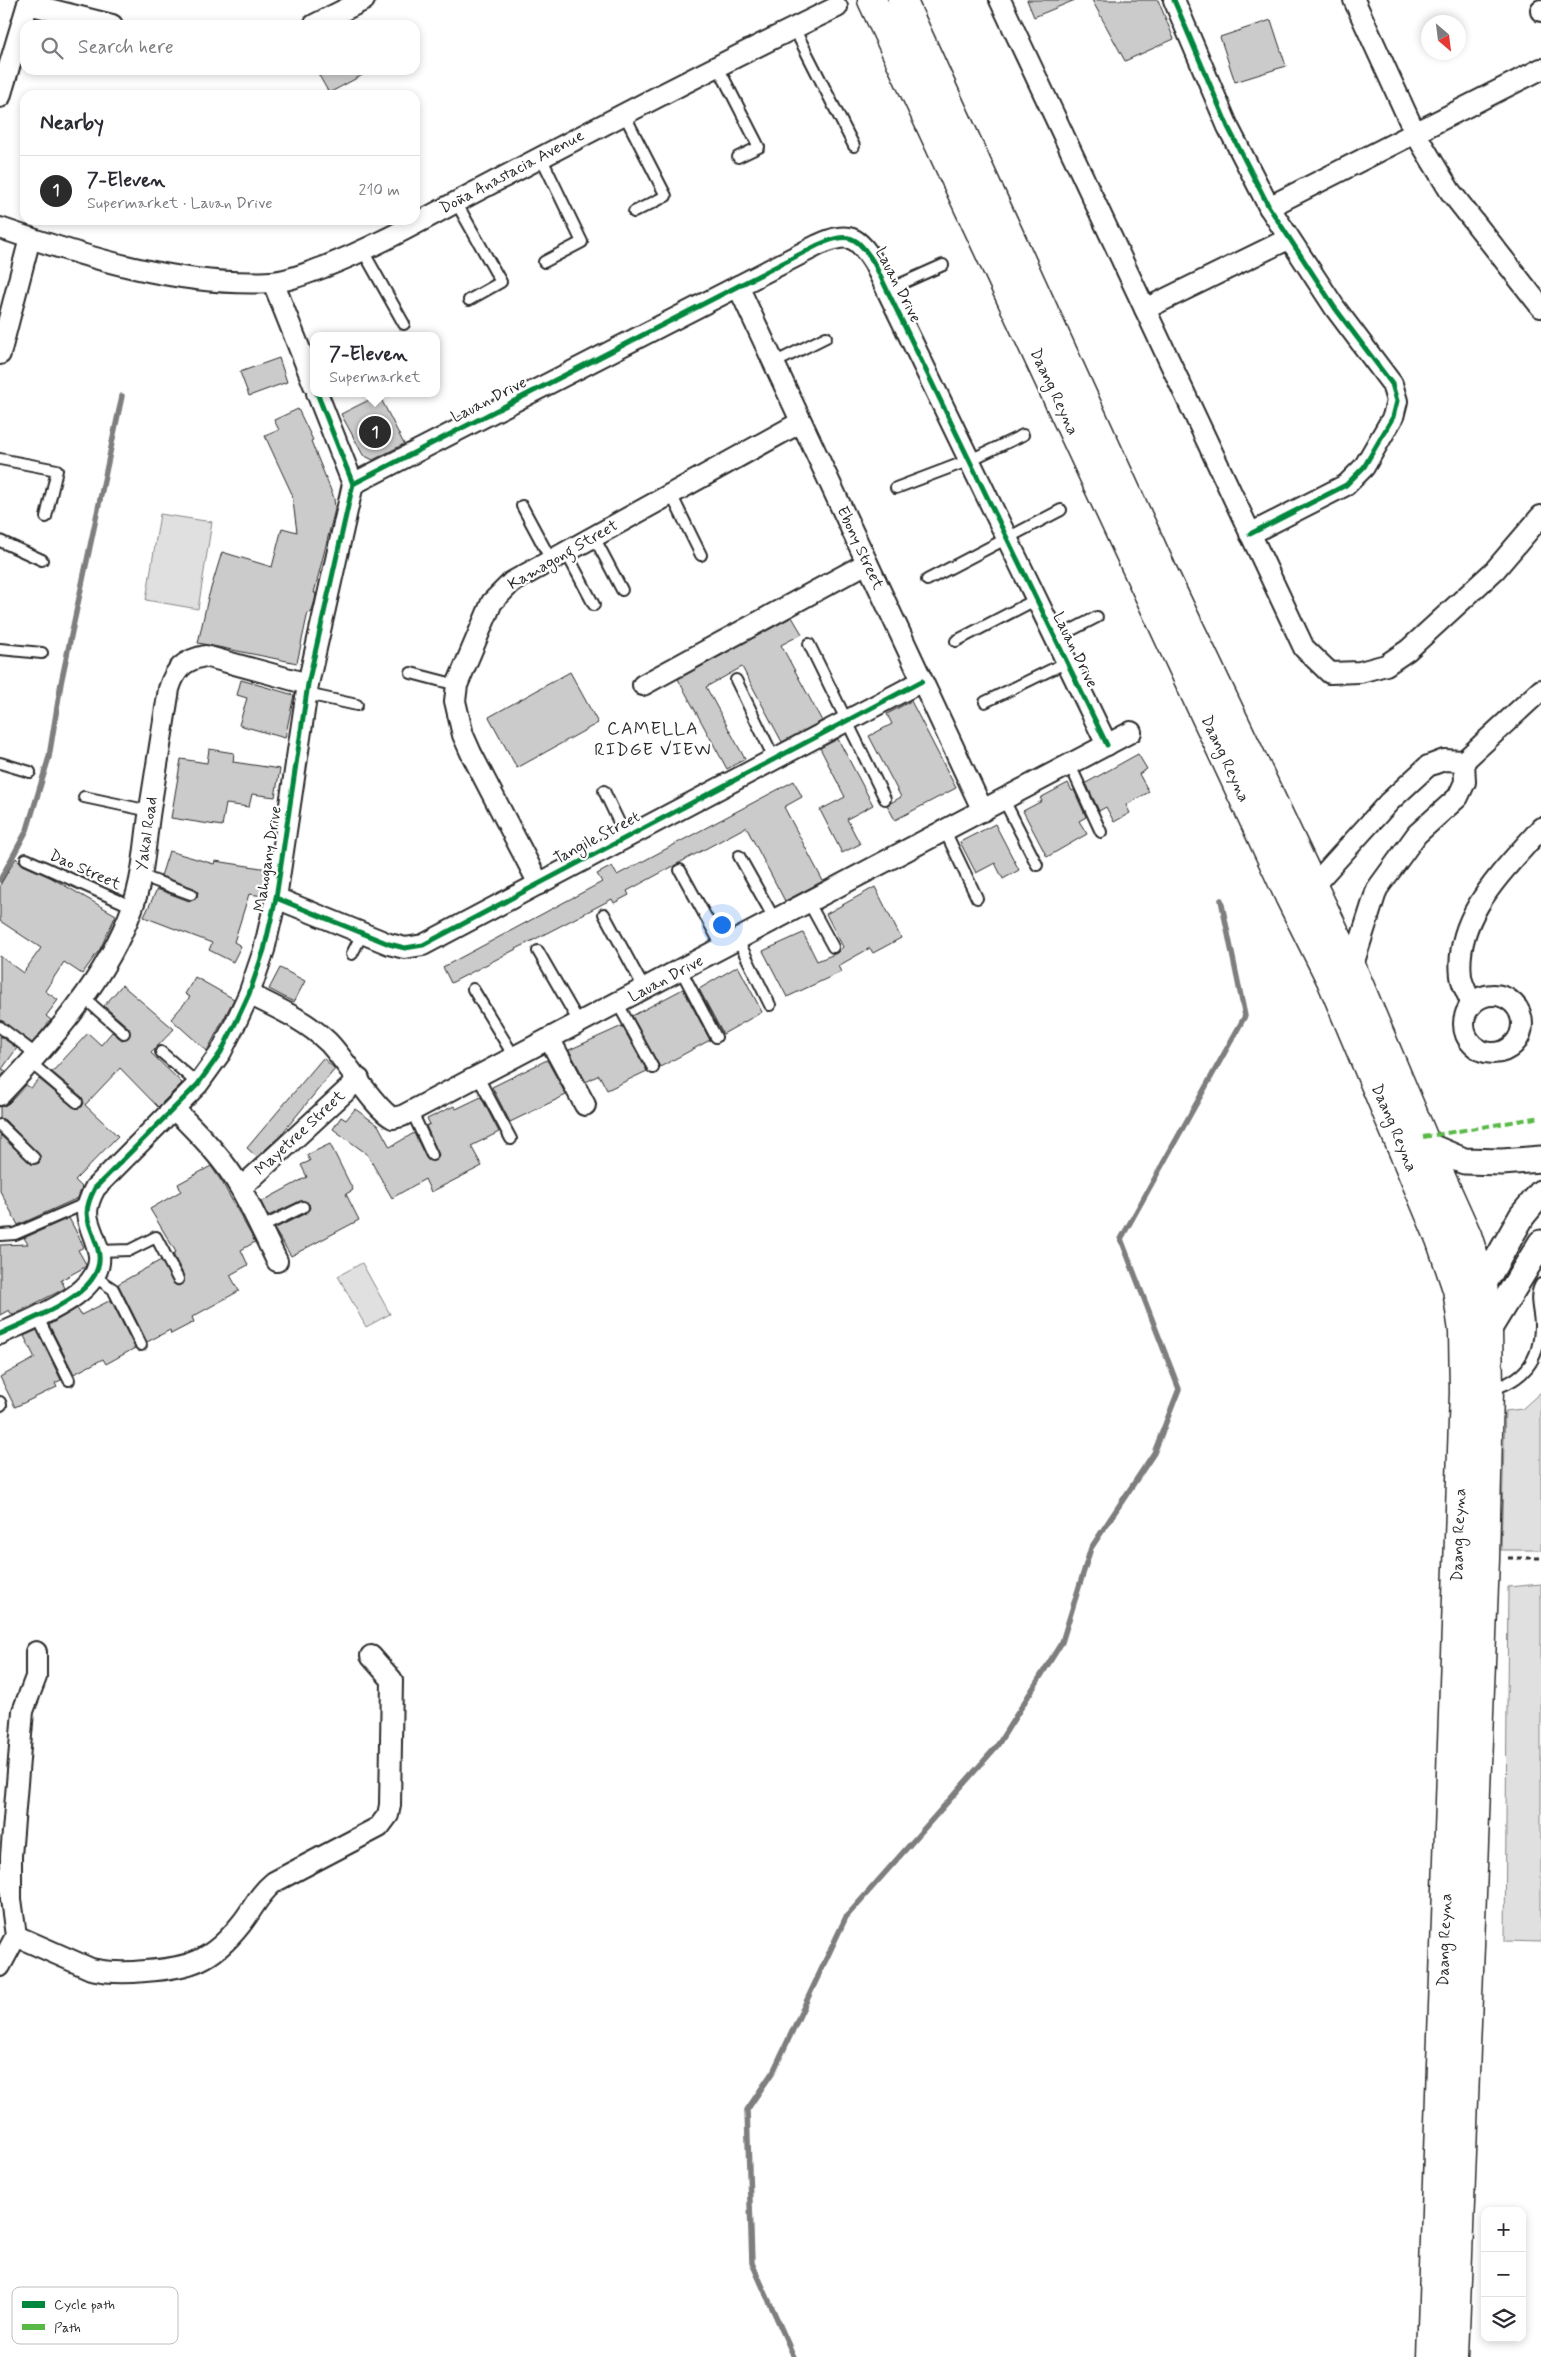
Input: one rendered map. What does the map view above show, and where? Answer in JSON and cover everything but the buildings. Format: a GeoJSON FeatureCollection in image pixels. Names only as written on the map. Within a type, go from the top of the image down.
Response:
{"type":"FeatureCollection","features":[{"type":"Feature","properties":{"kind":"main road","name":"Daang Reyna"},"geometry":{"type":"LineString","coordinates":[[872,0],[1290,898],[1342,974],[1426,1145],[1467,1235],[1470,1287],[1476,1330],[1476,1391],[1455,2020],[1454,2357]]}},
{"type":"Feature","properties":{"kind":"main road","name":"Daang Reyna"},"geometry":{"type":"LineString","coordinates":[[902,0],[1162,572],[1314,885],[1342,974],[1440,1239],[1470,1287]]}},
{"type":"Feature","properties":{"kind":"main road","name":"Daang Reyna"},"geometry":{"type":"LineString","coordinates":[[1431,2357],[1485,1559],[1476,1391]]}},
{"type":"Feature","properties":{"kind":"street"},"geometry":{"type":"LineString","coordinates":[[324,20],[364,0]]}},
{"type":"Feature","properties":{"kind":"street"},"geometry":{"type":"LineString","coordinates":[[1000,0],[1304,648],[1330,673],[1360,672],[1386,666],[1408,650],[1495,570],[1541,516]]}},
{"type":"Feature","properties":{"kind":"street"},"geometry":{"type":"LineString","coordinates":[[1174,0],[1228,127],[1269,207],[1288,239],[1335,308],[1392,384],[1397,401],[1393,417],[1364,467],[1346,485],[1250,534]]}},
{"type":"Feature","properties":{"kind":"street"},"geometry":{"type":"LineString","coordinates":[[1354,0],[1414,133],[1450,192],[1541,307]]}},
{"type":"Feature","properties":{"kind":"street"},"geometry":{"type":"LineString","coordinates":[[24,20],[29,2],[94,20]]}},
{"type":"Feature","properties":{"kind":"street","name":"Doña Anastacia Avenue"},"geometry":{"type":"LineString","coordinates":[[420,221],[624,114],[836,7]]}},
{"type":"Feature","properties":{"kind":"street"},"geometry":{"type":"LineString","coordinates":[[0,97],[20,31]]}},
{"type":"Feature","properties":{"kind":"street"},"geometry":{"type":"LineString","coordinates":[[1269,207],[1541,69]]}},
{"type":"Feature","properties":{"kind":"street","name":"Doña Anastacia Avenue"},"geometry":{"type":"LineString","coordinates":[[0,228],[108,260],[178,276],[217,280],[273,282],[302,276],[363,250],[411,225]]}},
{"type":"Feature","properties":{"kind":"street","name":"Lauan Drive"},"geometry":{"type":"LineString","coordinates":[[353,484],[818,244],[846,236],[859,240],[887,290],[1107,745]]}},
{"type":"Feature","properties":{"kind":"street"},"geometry":{"type":"LineString","coordinates":[[0,354],[30,238]]}},
{"type":"Feature","properties":{"kind":"street"},"geometry":{"type":"LineString","coordinates":[[1146,309],[1288,239]]}},
{"type":"Feature","properties":{"kind":"street"},"geometry":{"type":"LineString","coordinates":[[273,282],[310,375]]}},
{"type":"Feature","properties":{"kind":"street","name":"Ebony Street"},"geometry":{"type":"LineString","coordinates":[[738,286],[983,811]]}},
{"type":"Feature","properties":{"kind":"street"},"geometry":{"type":"LineString","coordinates":[[319,397],[353,484]]}},
{"type":"Feature","properties":{"kind":"street","name":"Kamagong Street"},"geometry":{"type":"LineString","coordinates":[[539,884],[463,734],[455,701],[457,685],[492,602],[512,582],[801,422]]}},
{"type":"Feature","properties":{"kind":"street","name":"Mahogany Drive"},"geometry":{"type":"LineString","coordinates":[[87,1202],[95,1188],[175,1110],[198,1084],[221,1052],[249,994],[264,950],[276,898],[307,689],[353,484]]}},
{"type":"Feature","properties":{"kind":"street"},"geometry":{"type":"LineString","coordinates":[[643,685],[867,563]]}},
{"type":"Feature","properties":{"kind":"street","name":"Yakal Road"},"geometry":{"type":"LineString","coordinates":[[0,1095],[34,1059],[83,998],[105,963],[133,907],[142,876],[169,689],[173,676],[180,666],[192,658],[205,656],[307,689]]}},
{"type":"Feature","properties":{"kind":"street","name":"Tangile Street"},"geometry":{"type":"LineString","coordinates":[[276,898],[362,934],[404,948],[423,945],[922,680]]}},
{"type":"Feature","properties":{"kind":"street"},"geometry":{"type":"LineString","coordinates":[[1290,898],[1314,885],[1389,802],[1428,766],[1444,760],[1464,761],[1541,690]]}},
{"type":"Feature","properties":{"kind":"street","name":"Lauan Drive"},"geometry":{"type":"LineString","coordinates":[[249,994],[307,1024],[328,1042],[387,1115],[393,1118],[412,1112],[550,1040],[1131,732]]}},
{"type":"Feature","properties":{"kind":"street"},"geometry":{"type":"LineString","coordinates":[[1342,974],[1377,889],[1416,834],[1458,797],[1465,782],[1464,761]]}},
{"type":"Feature","properties":{"kind":"street"},"geometry":{"type":"LineString","coordinates":[[1472,1004],[1461,977],[1460,956],[1464,936],[1478,902],[1541,828]]}},
{"type":"Feature","properties":{"kind":"street"},"geometry":{"type":"LineString","coordinates":[[550,1040],[585,1105]]}},
{"type":"Feature","properties":{"kind":"street","name":"Mayetree Street"},"geometry":{"type":"LineString","coordinates":[[241,1188],[359,1079]]}},
{"type":"Feature","properties":{"kind":"street"},"geometry":{"type":"LineString","coordinates":[[175,1110],[212,1148],[241,1188],[277,1261]]}},
{"type":"Feature","properties":{"kind":"street"},"geometry":{"type":"LineString","coordinates":[[1426,1145],[1464,1160],[1502,1162],[1541,1158]]}},
{"type":"Feature","properties":{"kind":"street"},"geometry":{"type":"LineString","coordinates":[[1470,1287],[1522,1216],[1541,1194]]}},
{"type":"Feature","properties":{"kind":"street"},"geometry":{"type":"LineString","coordinates":[[0,1334],[72,1298],[95,1277],[99,1264],[98,1251],[85,1215],[87,1202]]}},
{"type":"Feature","properties":{"kind":"street"},"geometry":{"type":"LineString","coordinates":[[1476,1330],[1541,1243]]}},
{"type":"Feature","properties":{"kind":"street"},"geometry":{"type":"LineString","coordinates":[[0,1966],[16,1936],[11,1899],[11,1856],[23,1711],[36,1677],[36,1652]]}},
{"type":"Feature","properties":{"kind":"street"},"geometry":{"type":"LineString","coordinates":[[16,1936],[91,1969],[104,1972],[177,1969],[212,1954],[242,1923],[260,1894],[274,1882],[379,1827],[388,1815],[390,1805],[392,1680],[371,1656]]}},
{"type":"Feature","properties":{"kind":"lane"},"geometry":{"type":"LineString","coordinates":[[794,28],[854,146]]}},
{"type":"Feature","properties":{"kind":"lane"},"geometry":{"type":"LineString","coordinates":[[718,67],[758,147],[738,157]]}},
{"type":"Feature","properties":{"kind":"lane"},"geometry":{"type":"LineString","coordinates":[[624,114],[666,196],[634,212]]}},
{"type":"Feature","properties":{"kind":"lane"},"geometry":{"type":"LineString","coordinates":[[541,157],[582,242],[544,262]]}},
{"type":"Feature","properties":{"kind":"lane"},"geometry":{"type":"LineString","coordinates":[[456,202],[501,282],[469,300]]}},
{"type":"Feature","properties":{"kind":"lane"},"geometry":{"type":"LineString","coordinates":[[363,250],[404,324]]}},
{"type":"Feature","properties":{"kind":"lane"},"geometry":{"type":"LineString","coordinates":[[887,290],[944,265]]}},
{"type":"Feature","properties":{"kind":"lane"},"geometry":{"type":"LineString","coordinates":[[774,363],[826,337]]}},
{"type":"Feature","properties":{"kind":"lane"},"geometry":{"type":"LineString","coordinates":[[896,488],[970,460],[1023,435]]}},
{"type":"Feature","properties":{"kind":"lane"},"geometry":{"type":"LineString","coordinates":[[0,460],[57,470],[46,517]]}},
{"type":"Feature","properties":{"kind":"lane"},"geometry":{"type":"LineString","coordinates":[[671,494],[701,555]]}},
{"type":"Feature","properties":{"kind":"lane"},"geometry":{"type":"LineString","coordinates":[[522,506],[594,605]]}},
{"type":"Feature","properties":{"kind":"lane"},"geometry":{"type":"LineString","coordinates":[[927,580],[1061,510]]}},
{"type":"Feature","properties":{"kind":"lane"},"geometry":{"type":"LineString","coordinates":[[594,537],[622,590]]}},
{"type":"Feature","properties":{"kind":"lane"},"geometry":{"type":"LineString","coordinates":[[0,541],[42,560]]}},
{"type":"Feature","properties":{"kind":"lane"},"geometry":{"type":"LineString","coordinates":[[956,641],[1037,600]]}},
{"type":"Feature","properties":{"kind":"lane"},"geometry":{"type":"LineString","coordinates":[[1056,638],[1097,617]]}},
{"type":"Feature","properties":{"kind":"lane"},"geometry":{"type":"LineString","coordinates":[[809,644],[885,799]]}},
{"type":"Feature","properties":{"kind":"lane"},"geometry":{"type":"LineString","coordinates":[[0,650],[42,654]]}},
{"type":"Feature","properties":{"kind":"lane"},"geometry":{"type":"LineString","coordinates":[[985,702],[1067,662]]}},
{"type":"Feature","properties":{"kind":"lane"},"geometry":{"type":"LineString","coordinates":[[411,673],[457,685]]}},
{"type":"Feature","properties":{"kind":"lane"},"geometry":{"type":"LineString","coordinates":[[736,680],[774,758]]}},
{"type":"Feature","properties":{"kind":"lane"},"geometry":{"type":"LineString","coordinates":[[307,689],[358,705]]}},
{"type":"Feature","properties":{"kind":"lane"},"geometry":{"type":"LineString","coordinates":[[0,763],[30,772]]}},
{"type":"Feature","properties":{"kind":"lane"},"geometry":{"type":"LineString","coordinates":[[1070,765],[1101,832]]}},
{"type":"Feature","properties":{"kind":"lane"},"geometry":{"type":"LineString","coordinates":[[604,792],[626,837]]}},
{"type":"Feature","properties":{"kind":"lane"},"geometry":{"type":"LineString","coordinates":[[84,798],[150,811]]}},
{"type":"Feature","properties":{"kind":"lane"},"geometry":{"type":"LineString","coordinates":[[1004,800],[1037,865]]}},
{"type":"Feature","properties":{"kind":"lane"},"geometry":{"type":"LineString","coordinates":[[945,831],[977,898]]}},
{"type":"Feature","properties":{"kind":"lane"},"geometry":{"type":"LineString","coordinates":[[740,856],[775,920]]}},
{"type":"Feature","properties":{"kind":"lane","name":"Dao Street"},"geometry":{"type":"LineString","coordinates":[[26,859],[133,907]]}},
{"type":"Feature","properties":{"kind":"lane"},"geometry":{"type":"LineString","coordinates":[[680,870],[770,1005]]}},
{"type":"Feature","properties":{"kind":"lane"},"geometry":{"type":"LineString","coordinates":[[142,876],[191,894]]}},
{"type":"Feature","properties":{"kind":"lane"},"geometry":{"type":"LineString","coordinates":[[808,903],[833,947]]}},
{"type":"Feature","properties":{"kind":"lane"},"geometry":{"type":"LineString","coordinates":[[604,914],[645,990]]}},
{"type":"Feature","properties":{"kind":"lane"},"geometry":{"type":"LineString","coordinates":[[352,954],[362,934]]}},
{"type":"Feature","properties":{"kind":"lane"},"geometry":{"type":"LineString","coordinates":[[538,951],[580,1024]]}},
{"type":"Feature","properties":{"kind":"lane"},"geometry":{"type":"LineString","coordinates":[[681,970],[716,1037]]}},
{"type":"Feature","properties":{"kind":"lane"},"geometry":{"type":"LineString","coordinates":[[473,989],[515,1058]]}},
{"type":"Feature","properties":{"kind":"lane"},"geometry":{"type":"LineString","coordinates":[[83,998],[124,1033]]}},
{"type":"Feature","properties":{"kind":"lane"},"geometry":{"type":"LineString","coordinates":[[618,1004],[652,1068]]}},
{"type":"Feature","properties":{"kind":"lane"},"geometry":{"type":"LineString","coordinates":[[0,1027],[77,1102]]}},
{"type":"Feature","properties":{"kind":"lane"},"geometry":{"type":"LineString","coordinates":[[161,1052],[198,1084]]}},
{"type":"Feature","properties":{"kind":"lane"},"geometry":{"type":"LineString","coordinates":[[478,1077],[511,1139]]}},
{"type":"Feature","properties":{"kind":"lane"},"geometry":{"type":"LineString","coordinates":[[412,1112],[432,1155]]}},
{"type":"Feature","properties":{"kind":"lane"},"geometry":{"type":"LineString","coordinates":[[0,1124],[34,1158]]}},
{"type":"Feature","properties":{"kind":"lane"},"geometry":{"type":"LineString","coordinates":[[0,1235],[15,1234],[87,1202]]}},
{"type":"Feature","properties":{"kind":"lane"},"geometry":{"type":"LineString","coordinates":[[260,1228],[303,1207]]}},
{"type":"Feature","properties":{"kind":"lane"},"geometry":{"type":"LineString","coordinates":[[98,1251],[130,1250],[156,1237],[178,1279]]}},
{"type":"Feature","properties":{"kind":"lane"},"geometry":{"type":"LineString","coordinates":[[95,1277],[113,1290],[141,1345]]}},
{"type":"Feature","properties":{"kind":"lane"},"geometry":{"type":"LineString","coordinates":[[1476,1391],[1507,1385],[1522,1375],[1536,1354],[1540,1326],[1537,1291],[1541,1284]]}},
{"type":"Feature","properties":{"kind":"lane"},"geometry":{"type":"LineString","coordinates":[[36,1316],[69,1380]]}},
{"type":"Feature","properties":{"kind":"path"},"geometry":{"type":"LineString","coordinates":[[1485,1559],[1541,1558]]}},
{"type":"Feature","properties":{"kind":"shaded area"},"geometry":{"type":"Polygon","coordinates":[[[160,514],[212,522],[198,609],[146,600],[160,514]]]}},
{"type":"Feature","properties":{"kind":"shaded area"},"geometry":{"type":"Polygon","coordinates":[[[362,1263],[390,1314],[366,1327],[338,1276],[362,1263]]]}},
{"type":"Feature","properties":{"kind":"shaded area"},"geometry":{"type":"Polygon","coordinates":[[[1541,1392],[1541,1550],[1501,1550],[1505,1411],[1522,1409],[1541,1392]]]}},
{"type":"Feature","properties":{"kind":"shaded area"},"geometry":{"type":"Polygon","coordinates":[[[1541,1584],[1541,1942],[1505,1941],[1508,1587],[1541,1584]]]}},
{"type":"Feature","properties":{"kind":"waterway"},"geometry":{"type":"LineString","coordinates":[[0,880],[27,830],[49,757],[61,683],[122,396]]}},
{"type":"Feature","properties":{"kind":"waterway"},"geometry":{"type":"LineString","coordinates":[[794,2357],[752,2263],[747,2110],[774,2070],[846,1917],[997,1746],[1062,1642],[1091,1548],[1154,1453],[1179,1389],[1121,1239],[1245,1016],[1221,900]]}},
{"type":"Feature","properties":{"kind":"marked path"},"geometry":{"type":"LineString","coordinates":[[1423,1137],[1541,1117]]}},
{"type":"Feature","properties":{"kind":"cycle path"},"geometry":{"type":"LineString","coordinates":[[1174,0],[1228,127],[1269,207],[1335,308],[1392,384],[1397,401],[1393,417],[1364,467],[1346,485],[1250,534]]}},
{"type":"Feature","properties":{"kind":"cycle path"},"geometry":{"type":"LineString","coordinates":[[353,484],[818,245],[837,238],[845,237],[851,239],[862,247],[874,263],[1107,745]]}},
{"type":"Feature","properties":{"kind":"cycle path"},"geometry":{"type":"LineString","coordinates":[[0,1334],[65,1302],[80,1292],[92,1279],[98,1265],[98,1250],[87,1213],[90,1198],[95,1188],[198,1084],[221,1052],[249,994],[264,950],[276,898],[308,684],[353,484],[319,397]]}},
{"type":"Feature","properties":{"kind":"cycle path"},"geometry":{"type":"LineString","coordinates":[[276,898],[389,944],[405,948],[423,945],[922,681]]}},
{"type":"Feature","properties":{"kind":"place","name":"7-Eleven"},"geometry":{"type":"Point","coordinates":[375,432]}},
{"type":"Feature","properties":{"kind":"district","name":"CAMELLA RIDGE VIEW"},"geometry":{"type":"Point","coordinates":[653,740]}}]}
